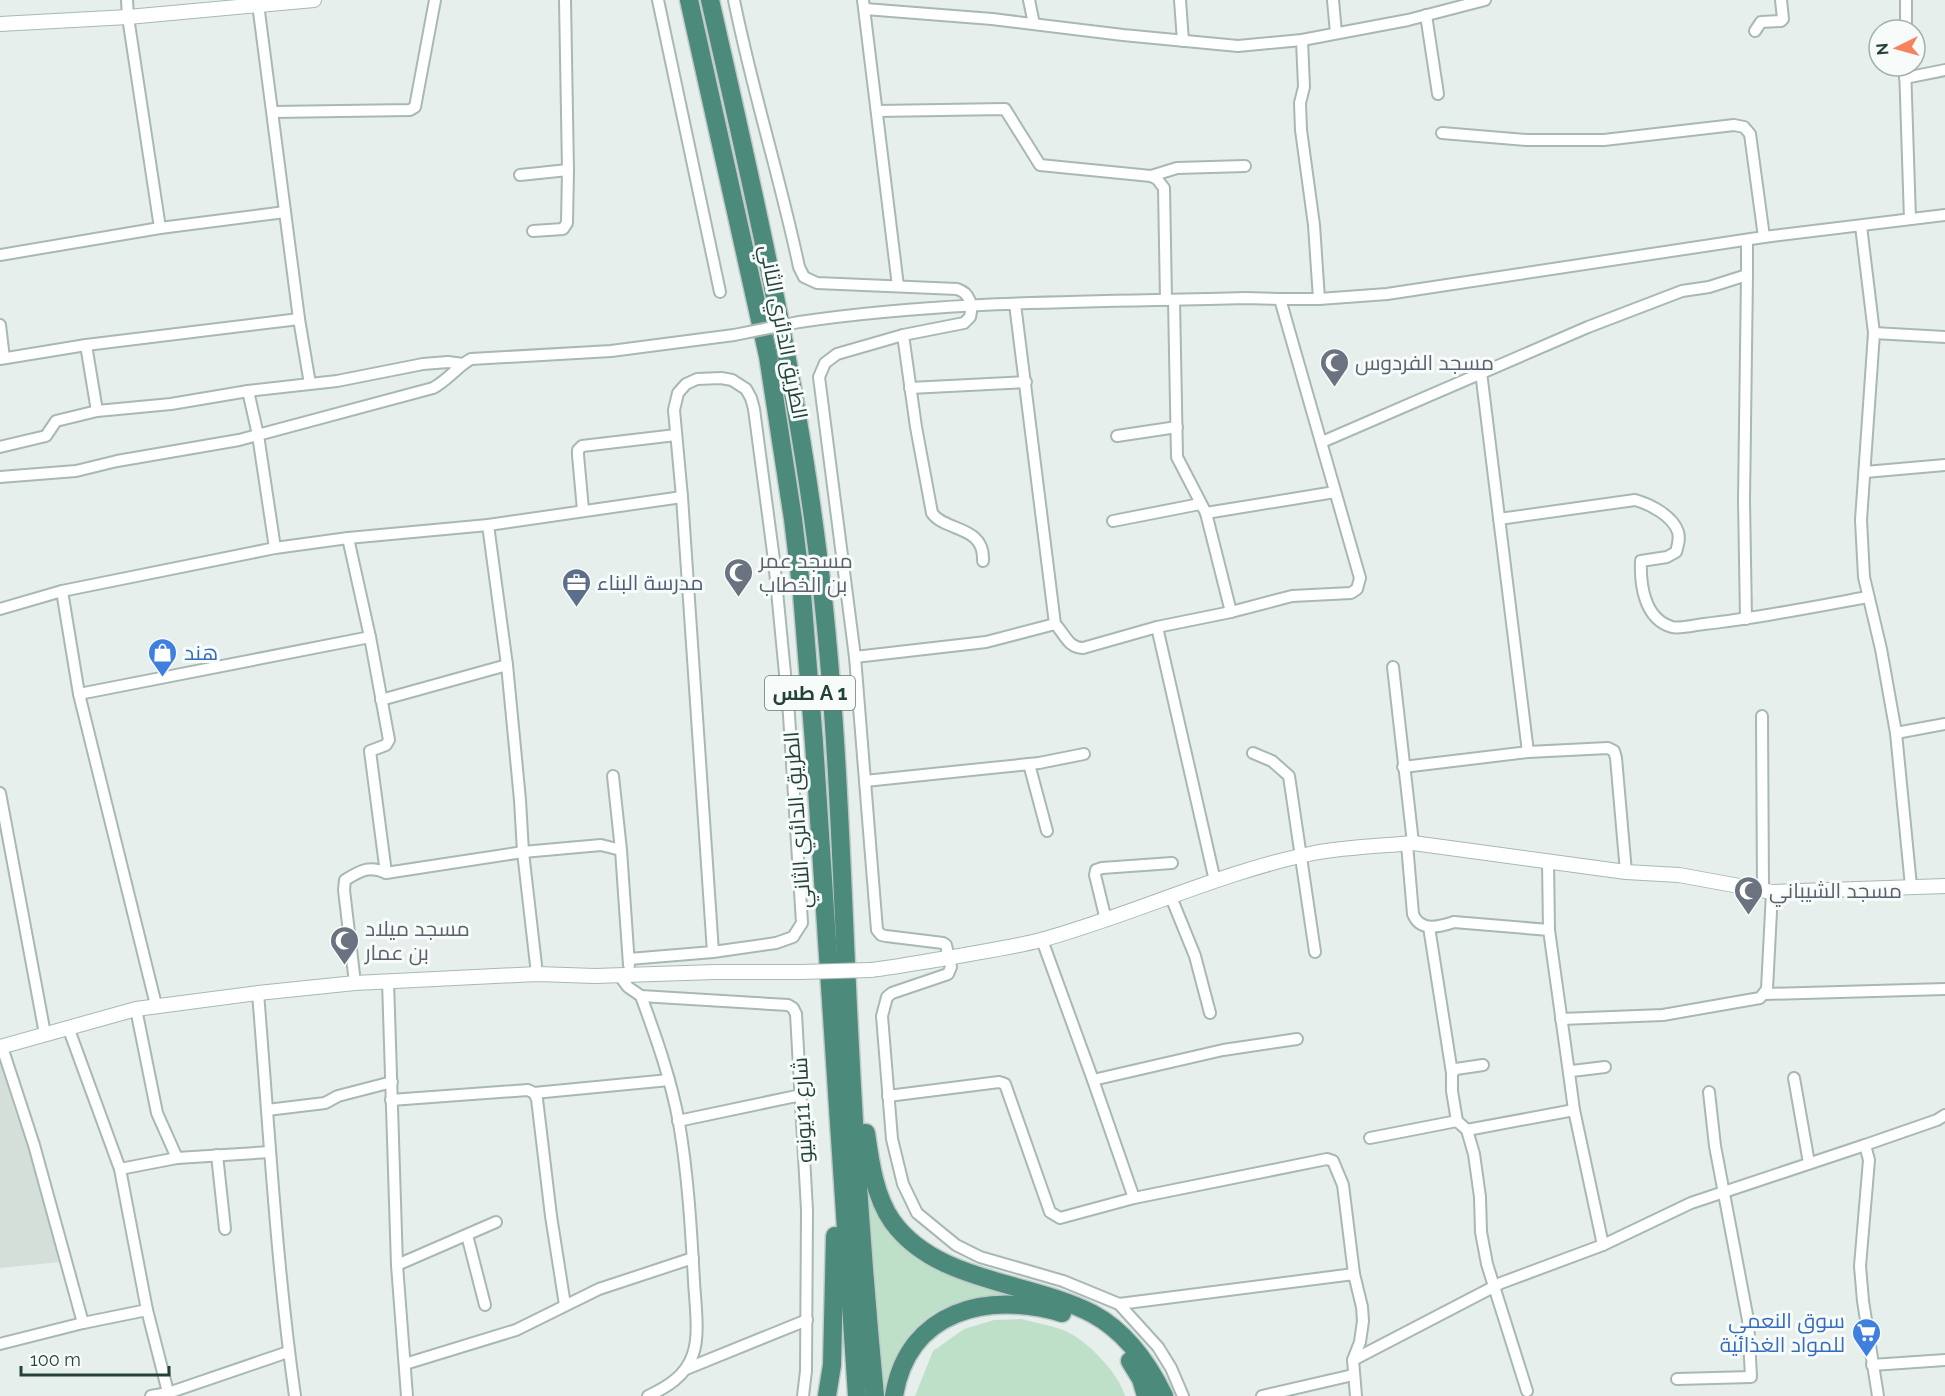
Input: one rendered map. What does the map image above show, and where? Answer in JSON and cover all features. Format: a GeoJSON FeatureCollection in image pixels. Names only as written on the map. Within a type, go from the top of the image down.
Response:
{"type":"FeatureCollection","features":[{"type":"Feature","properties":{"kind":"highway","name":"الطريق الدائري الثاني"},"geometry":{"type":"LineString","coordinates":[[689,0],[768,356],[802,594],[857,1396]]}},
{"type":"Feature","properties":{"kind":"highway","name":"الطريق الدائري الثاني"},"geometry":{"type":"LineString","coordinates":[[710,0],[778,308],[798,422],[823,598],[838,767],[847,990],[865,1292],[874,1396]]}},
{"type":"Feature","properties":{"kind":"highway"},"geometry":{"type":"LineString","coordinates":[[847,990],[870,1160],[880,1195],[892,1221],[911,1240],[938,1261],[968,1273],[1064,1301],[1095,1315],[1118,1332],[1142,1357],[1164,1396]]}},
{"type":"Feature","properties":{"kind":"highway"},"geometry":{"type":"LineString","coordinates":[[826,1396],[832,1365],[836,1069]]}},
{"type":"Feature","properties":{"kind":"highway"},"geometry":{"type":"LineString","coordinates":[[894,1396],[901,1369],[913,1346],[936,1323],[960,1311],[986,1305],[1010,1304],[1035,1306],[1061,1312],[1083,1322],[1128,1357],[1141,1379],[1146,1396]]}},
{"type":"Feature","properties":{"kind":"street"},"geometry":{"type":"LineString","coordinates":[[127,0],[160,228]]}},
{"type":"Feature","properties":{"kind":"street"},"geometry":{"type":"LineString","coordinates":[[0,24],[128,17],[314,0]]}},
{"type":"Feature","properties":{"kind":"street"},"geometry":{"type":"LineString","coordinates":[[273,112],[410,110],[415,107],[435,0]]}},
{"type":"Feature","properties":{"kind":"street"},"geometry":{"type":"LineString","coordinates":[[533,231],[565,227],[567,223],[565,0]]}},
{"type":"Feature","properties":{"kind":"street"},"geometry":{"type":"LineString","coordinates":[[658,0],[720,292]]}},
{"type":"Feature","properties":{"kind":"street"},"geometry":{"type":"LineString","coordinates":[[734,0],[745,53],[775,161],[802,274],[817,283],[961,290],[967,294],[970,304],[970,317],[964,323],[903,335],[832,356],[825,363],[819,377],[855,657],[877,930],[881,935],[886,936],[943,943],[950,957],[951,967],[948,974],[892,993],[887,997],[882,1016],[892,1139],[903,1184],[914,1207],[926,1223],[956,1245],[980,1257],[1063,1281],[1119,1304],[1158,1347],[1171,1368],[1183,1396]]}},
{"type":"Feature","properties":{"kind":"street"},"geometry":{"type":"LineString","coordinates":[[1029,0],[1034,24]]}},
{"type":"Feature","properties":{"kind":"street"},"geometry":{"type":"LineString","coordinates":[[1180,0],[1183,41]]}},
{"type":"Feature","properties":{"kind":"street"},"geometry":{"type":"LineString","coordinates":[[1333,0],[1336,33]]}},
{"type":"Feature","properties":{"kind":"street"},"geometry":{"type":"LineString","coordinates":[[898,286],[864,4],[1238,46],[1302,40],[1426,15],[1485,0]]}},
{"type":"Feature","properties":{"kind":"street"},"geometry":{"type":"LineString","coordinates":[[1755,31],[1761,22],[1783,19],[1781,0]]}},
{"type":"Feature","properties":{"kind":"street"},"geometry":{"type":"LineString","coordinates":[[1906,0],[1906,18]]}},
{"type":"Feature","properties":{"kind":"street"},"geometry":{"type":"LineString","coordinates":[[258,4],[298,319],[310,384]]}},
{"type":"Feature","properties":{"kind":"street"},"geometry":{"type":"LineString","coordinates":[[1426,15],[1438,94]]}},
{"type":"Feature","properties":{"kind":"street"},"geometry":{"type":"LineString","coordinates":[[1302,40],[1305,87],[1300,103],[1301,130],[1314,225],[1319,299]]}},
{"type":"Feature","properties":{"kind":"street"},"geometry":{"type":"LineString","coordinates":[[1927,74],[1945,70]]}},
{"type":"Feature","properties":{"kind":"street"},"geometry":{"type":"LineString","coordinates":[[1905,78],[1910,219]]}},
{"type":"Feature","properties":{"kind":"street"},"geometry":{"type":"LineString","coordinates":[[877,111],[1005,109],[1040,165],[1151,177],[1157,179],[1164,188],[1178,427],[1177,457],[1203,508],[1231,612]]}},
{"type":"Feature","properties":{"kind":"street"},"geometry":{"type":"LineString","coordinates":[[1443,133],[1527,140],[1604,140],[1734,125],[1744,127],[1750,134],[1764,237]]}},
{"type":"Feature","properties":{"kind":"street"},"geometry":{"type":"LineString","coordinates":[[1151,177],[1177,168],[1245,166]]}},
{"type":"Feature","properties":{"kind":"street"},"geometry":{"type":"LineString","coordinates":[[520,175],[568,170]]}},
{"type":"Feature","properties":{"kind":"street"},"geometry":{"type":"LineString","coordinates":[[0,255],[160,228],[285,212]]}},
{"type":"Feature","properties":{"kind":"street"},"geometry":{"type":"LineString","coordinates":[[0,447],[46,436],[56,421],[97,411],[171,404],[248,391],[310,384],[423,364],[463,364],[476,359],[652,347],[734,335],[799,322],[883,311],[970,304],[1319,299],[1387,294],[1764,237],[1945,215]]}},
{"type":"Feature","properties":{"kind":"street"},"geometry":{"type":"LineString","coordinates":[[1861,226],[1874,333],[1861,520],[1864,577],[1881,649],[1896,733],[1911,886]]}},
{"type":"Feature","properties":{"kind":"street"},"geometry":{"type":"LineString","coordinates":[[1746,619],[1744,501],[1747,240]]}},
{"type":"Feature","properties":{"kind":"street"},"geometry":{"type":"LineString","coordinates":[[1322,442],[1588,327],[1682,291],[1709,287],[1747,275]]}},
{"type":"Feature","properties":{"kind":"street"},"geometry":{"type":"LineString","coordinates":[[1015,304],[1055,624],[1070,645],[1083,648],[1157,627],[1231,612],[1292,596],[1351,593],[1357,589],[1360,578],[1280,299]]}},
{"type":"Feature","properties":{"kind":"street"},"geometry":{"type":"LineString","coordinates":[[0,324],[2,359],[86,345],[298,319]]}},
{"type":"Feature","properties":{"kind":"street"},"geometry":{"type":"LineString","coordinates":[[1874,333],[1945,337]]}},
{"type":"Feature","properties":{"kind":"street"},"geometry":{"type":"LineString","coordinates":[[903,335],[932,513],[937,519],[975,538],[981,546],[983,561]]}},
{"type":"Feature","properties":{"kind":"street"},"geometry":{"type":"LineString","coordinates":[[86,345],[97,411]]}},
{"type":"Feature","properties":{"kind":"street"},"geometry":{"type":"LineString","coordinates":[[0,477],[76,471],[117,461],[239,440],[433,388],[443,383],[463,364]]}},
{"type":"Feature","properties":{"kind":"street"},"geometry":{"type":"LineString","coordinates":[[1480,372],[1527,752]]}},
{"type":"Feature","properties":{"kind":"street"},"geometry":{"type":"LineString","coordinates":[[629,959],[713,952],[789,940],[797,933],[802,923],[790,727],[774,560],[754,409],[749,393],[737,382],[727,378],[691,381],[682,388],[676,398],[674,410],[713,952]]}},
{"type":"Feature","properties":{"kind":"street"},"geometry":{"type":"LineString","coordinates":[[910,388],[1026,382]]}},
{"type":"Feature","properties":{"kind":"street"},"geometry":{"type":"LineString","coordinates":[[248,391],[258,435],[274,548]]}},
{"type":"Feature","properties":{"kind":"street"},"geometry":{"type":"LineString","coordinates":[[1117,436],[1178,427]]}},
{"type":"Feature","properties":{"kind":"street"},"geometry":{"type":"LineString","coordinates":[[583,510],[578,455],[578,450],[582,446],[676,435]]}},
{"type":"Feature","properties":{"kind":"street"},"geometry":{"type":"LineString","coordinates":[[1865,472],[1945,465]]}},
{"type":"Feature","properties":{"kind":"street"},"geometry":{"type":"LineString","coordinates":[[1113,521],[1335,492]]}},
{"type":"Feature","properties":{"kind":"street"},"geometry":{"type":"LineString","coordinates":[[0,609],[62,591],[274,548],[348,538],[488,525],[682,497]]}},
{"type":"Feature","properties":{"kind":"street"},"geometry":{"type":"LineString","coordinates":[[1499,519],[1635,500],[1663,514],[1675,525],[1678,533],[1679,541],[1676,552],[1667,558],[1641,561],[1641,581],[1646,603],[1656,617],[1672,627],[1746,619],[1868,597]]}},
{"type":"Feature","properties":{"kind":"street"},"geometry":{"type":"LineString","coordinates":[[488,525],[507,665],[523,852],[537,974]]}},
{"type":"Feature","properties":{"kind":"street"},"geometry":{"type":"LineString","coordinates":[[348,538],[370,637],[389,740],[386,745],[370,751],[386,873]]}},
{"type":"Feature","properties":{"kind":"street"},"geometry":{"type":"LineString","coordinates":[[62,591],[79,694],[156,1005]]}},
{"type":"Feature","properties":{"kind":"street"},"geometry":{"type":"LineString","coordinates":[[855,657],[986,642],[1055,624]]}},
{"type":"Feature","properties":{"kind":"street"},"geometry":{"type":"LineString","coordinates":[[1157,627],[1215,881]]}},
{"type":"Feature","properties":{"kind":"street"},"geometry":{"type":"LineString","coordinates":[[79,694],[370,637]]}},
{"type":"Feature","properties":{"kind":"street"},"geometry":{"type":"LineString","coordinates":[[381,700],[507,665]]}},
{"type":"Feature","properties":{"kind":"street"},"geometry":{"type":"LineString","coordinates":[[1393,668],[1410,844],[1413,914],[1416,921],[1429,927],[1454,922],[1549,930]]}},
{"type":"Feature","properties":{"kind":"street"},"geometry":{"type":"LineString","coordinates":[[1561,1019],[1663,1015],[1760,998],[1765,994],[1767,989],[1767,891],[1762,716]]}},
{"type":"Feature","properties":{"kind":"street"},"geometry":{"type":"LineString","coordinates":[[1896,733],[1945,724]]}},
{"type":"Feature","properties":{"kind":"street"},"geometry":{"type":"LineString","coordinates":[[1403,767],[1527,752],[1608,748],[1614,751],[1616,758],[1626,872]]}},
{"type":"Feature","properties":{"kind":"street"},"geometry":{"type":"LineString","coordinates":[[1253,753],[1272,762],[1289,776],[1315,952]]}},
{"type":"Feature","properties":{"kind":"street"},"geometry":{"type":"LineString","coordinates":[[865,781],[1029,764],[1084,754]]}},
{"type":"Feature","properties":{"kind":"street"},"geometry":{"type":"LineString","coordinates":[[1029,764],[1047,831]]}},
{"type":"Feature","properties":{"kind":"street"},"geometry":{"type":"LineString","coordinates":[[613,776],[629,959],[624,974],[628,987],[641,996],[669,1080],[689,1191],[693,1258],[696,1317],[693,1354],[686,1369],[670,1385],[648,1396]]}},
{"type":"Feature","properties":{"kind":"street"},"geometry":{"type":"LineString","coordinates":[[0,793],[4,843],[45,1034]]}},
{"type":"Feature","properties":{"kind":"street"},"geometry":{"type":"LineString","coordinates":[[82,1323],[34,1144],[1,1047],[136,1009],[258,993],[388,981],[537,974],[871,970],[983,953],[1042,940],[1215,881],[1315,853],[1410,844],[1626,872],[1679,875],[1767,891],[1857,891],[1911,886],[1945,886]]}},
{"type":"Feature","properties":{"kind":"street"},"geometry":{"type":"LineString","coordinates":[[355,983],[344,894],[345,879],[364,868],[376,868],[386,873],[523,852],[601,845],[621,850]]}},
{"type":"Feature","properties":{"kind":"street"},"geometry":{"type":"LineString","coordinates":[[1548,861],[1549,930],[1574,1110],[1603,1245]]}},
{"type":"Feature","properties":{"kind":"street"},"geometry":{"type":"LineString","coordinates":[[1106,920],[1096,870],[1172,863]]}},
{"type":"Feature","properties":{"kind":"street"},"geometry":{"type":"LineString","coordinates":[[1171,897],[1195,956],[1210,1013]]}},
{"type":"Feature","properties":{"kind":"street"},"geometry":{"type":"LineString","coordinates":[[1429,927],[1452,1073],[1452,1092],[1457,1121],[1467,1130],[1474,1154],[1479,1188],[1481,1232],[1493,1288],[1527,1391]]}},
{"type":"Feature","properties":{"kind":"street"},"geometry":{"type":"LineString","coordinates":[[1042,940],[1134,1198]]}},
{"type":"Feature","properties":{"kind":"street"},"geometry":{"type":"LineString","coordinates":[[388,981],[396,1265],[407,1396]]}},
{"type":"Feature","properties":{"kind":"street"},"geometry":{"type":"LineString","coordinates":[[1765,994],[1945,990]]}},
{"type":"Feature","properties":{"kind":"street"},"geometry":{"type":"LineString","coordinates":[[258,993],[288,1352],[295,1396]]}},
{"type":"Feature","properties":{"kind":"street","name":"شارع 11يونيو"},"geometry":{"type":"LineString","coordinates":[[641,996],[788,1005],[796,1014],[807,1210],[806,1371],[803,1396]]}},
{"type":"Feature","properties":{"kind":"street"},"geometry":{"type":"LineString","coordinates":[[136,1009],[158,1113],[177,1158]]}},
{"type":"Feature","properties":{"kind":"street"},"geometry":{"type":"LineString","coordinates":[[68,1027],[120,1169],[147,1310],[169,1394]]}},
{"type":"Feature","properties":{"kind":"street"},"geometry":{"type":"LineString","coordinates":[[1093,1080],[1223,1050],[1297,1039]]}},
{"type":"Feature","properties":{"kind":"street"},"geometry":{"type":"LineString","coordinates":[[1452,1073],[1456,1069],[1483,1065]]}},
{"type":"Feature","properties":{"kind":"street"},"geometry":{"type":"LineString","coordinates":[[1569,1073],[1605,1068]]}},
{"type":"Feature","properties":{"kind":"street"},"geometry":{"type":"LineString","coordinates":[[1794,1078],[1809,1163]]}},
{"type":"Feature","properties":{"kind":"street"},"geometry":{"type":"LineString","coordinates":[[390,1100],[528,1090],[534,1093],[669,1080]]}},
{"type":"Feature","properties":{"kind":"street"},"geometry":{"type":"LineString","coordinates":[[267,1110],[325,1103],[338,1096],[392,1082]]}},
{"type":"Feature","properties":{"kind":"street"},"geometry":{"type":"LineString","coordinates":[[888,1096],[1002,1083],[1007,1088],[1050,1212],[1060,1218],[1134,1198],[1327,1159],[1333,1161],[1343,1185],[1354,1274],[1362,1306],[1363,1321],[1360,1342],[1353,1360],[1356,1396]]}},
{"type":"Feature","properties":{"kind":"street"},"geometry":{"type":"LineString","coordinates":[[1677,1379],[1751,1377],[1748,1320],[1723,1192],[1709,1092]]}},
{"type":"Feature","properties":{"kind":"street"},"geometry":{"type":"LineString","coordinates":[[534,1093],[537,1099],[551,1216],[565,1305]]}},
{"type":"Feature","properties":{"kind":"street"},"geometry":{"type":"LineString","coordinates":[[678,1121],[801,1095]]}},
{"type":"Feature","properties":{"kind":"street"},"geometry":{"type":"LineString","coordinates":[[1467,1130],[1574,1110]]}},
{"type":"Feature","properties":{"kind":"street"},"geometry":{"type":"LineString","coordinates":[[1353,1360],[1501,1283],[1603,1245],[1691,1203],[1865,1145],[1937,1120],[1945,1115]]}},
{"type":"Feature","properties":{"kind":"street"},"geometry":{"type":"LineString","coordinates":[[1370,1138],[1457,1121]]}},
{"type":"Feature","properties":{"kind":"street"},"geometry":{"type":"LineString","coordinates":[[1865,1145],[1869,1160],[1860,1266],[1863,1302],[1878,1396]]}},
{"type":"Feature","properties":{"kind":"street"},"geometry":{"type":"LineString","coordinates":[[120,1169],[177,1158],[270,1152]]}},
{"type":"Feature","properties":{"kind":"street"},"geometry":{"type":"LineString","coordinates":[[217,1155],[225,1228]]}},
{"type":"Feature","properties":{"kind":"street"},"geometry":{"type":"LineString","coordinates":[[396,1265],[496,1222]]}},
{"type":"Feature","properties":{"kind":"street"},"geometry":{"type":"LineString","coordinates":[[467,1235],[485,1305]]}},
{"type":"Feature","properties":{"kind":"street"},"geometry":{"type":"LineString","coordinates":[[405,1364],[516,1330],[599,1289],[693,1258]]}},
{"type":"Feature","properties":{"kind":"street"},"geometry":{"type":"LineString","coordinates":[[1119,1304],[1354,1274]]}},
{"type":"Feature","properties":{"kind":"street"},"geometry":{"type":"LineString","coordinates":[[0,1344],[82,1323],[147,1310]]}},
{"type":"Feature","properties":{"kind":"street"},"geometry":{"type":"LineString","coordinates":[[686,1369],[807,1320]]}},
{"type":"Feature","properties":{"kind":"street"},"geometry":{"type":"LineString","coordinates":[[151,1396],[169,1394],[288,1352]]}},
{"type":"Feature","properties":{"kind":"street"},"geometry":{"type":"LineString","coordinates":[[1872,1365],[1945,1360]]}},
{"type":"Feature","properties":{"kind":"street"},"geometry":{"type":"LineString","coordinates":[[1262,1396],[1353,1375]]}},
{"type":"Feature","properties":{"kind":"shaded area"},"geometry":{"type":"Polygon","coordinates":[[[0,1063],[17,1117],[35,1159],[60,1262],[0,1268],[0,1063]]]}},
{"type":"Feature","properties":{"kind":"green space"},"geometry":{"type":"Polygon","coordinates":[[[866,1171],[901,1242],[1048,1300],[992,1298],[956,1304],[939,1310],[924,1320],[910,1335],[899,1356],[886,1396],[882,1396],[866,1171]]]}},
{"type":"Feature","properties":{"kind":"green space"},"geometry":{"type":"Polygon","coordinates":[[[1022,1319],[1063,1330],[1081,1340],[1109,1367],[1125,1396],[915,1396],[933,1351],[964,1329],[994,1320],[1022,1319]]]}},
{"type":"Feature","properties":{"kind":"place","name":"مسجد الفردوس"},"geometry":{"type":"Point","coordinates":[1334,388]}},
{"type":"Feature","properties":{"kind":"place","name":"مسجد عمر بن الخطاب"},"geometry":{"type":"Point","coordinates":[738,598]}},
{"type":"Feature","properties":{"kind":"place","name":"مدرسة البناء"},"geometry":{"type":"Point","coordinates":[576,608]}},
{"type":"Feature","properties":{"kind":"place","name":"هند"},"geometry":{"type":"Point","coordinates":[163,678]}},
{"type":"Feature","properties":{"kind":"place","name":"مسجد الشيباني"},"geometry":{"type":"Point","coordinates":[1748,916]}},
{"type":"Feature","properties":{"kind":"place","name":"مسجد ميلاد بن عمار"},"geometry":{"type":"Point","coordinates":[344,966]}},
{"type":"Feature","properties":{"kind":"place","name":"سوق النعمي للمواد الغذائية"},"geometry":{"type":"Point","coordinates":[1866,1358]}}]}
